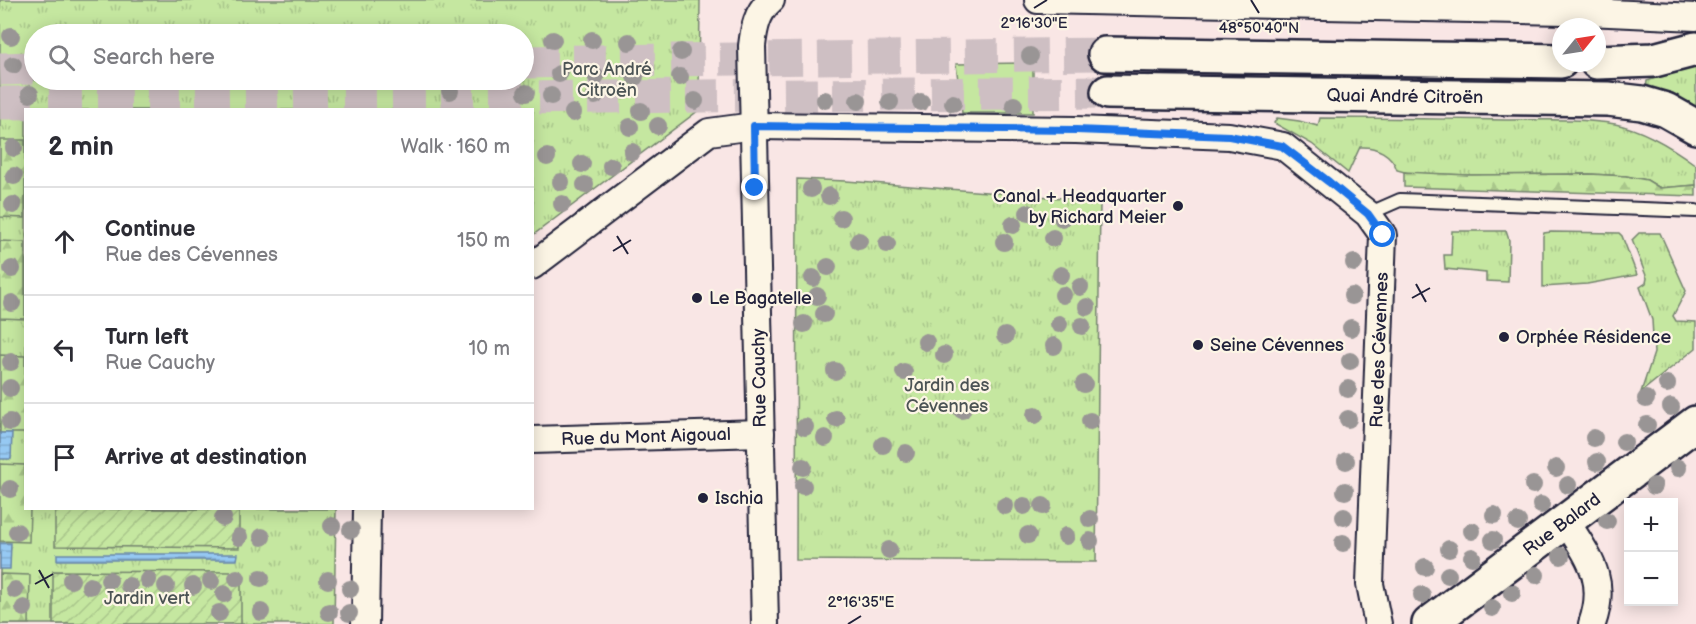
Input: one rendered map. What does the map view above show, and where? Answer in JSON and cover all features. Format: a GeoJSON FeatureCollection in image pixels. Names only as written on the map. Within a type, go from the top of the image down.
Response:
{"type":"FeatureCollection","features":[{"type":"Feature","properties":{"kind":"main road"},"geometry":{"type":"LineString","coordinates":[[1606,62],[1654,60],[1696,49]]}},
{"type":"Feature","properties":{"kind":"main road","name":"Quai André Citroën"},"geometry":{"type":"LineString","coordinates":[[1105,54],[1552,62]]}},
{"type":"Feature","properties":{"kind":"main road","name":"Quai André Citroën"},"geometry":{"type":"LineString","coordinates":[[1108,92],[1608,99],[1642,103],[1666,110],[1696,127]]}},
{"type":"Feature","properties":{"kind":"main road","name":"Rue Balard"},"geometry":{"type":"LineString","coordinates":[[1443,620],[1566,521],[1696,423]]}},
{"type":"Feature","properties":{"kind":"street","name":"Rue Cauchy"},"geometry":{"type":"LineString","coordinates":[[765,624],[752,46],[755,24],[766,4],[771,0]]}},
{"type":"Feature","properties":{"kind":"street"},"geometry":{"type":"LineString","coordinates":[[1038,0],[1566,11],[1696,17]]}},
{"type":"Feature","properties":{"kind":"street","name":"Rue des Cévennes"},"geometry":{"type":"LineString","coordinates":[[534,264],[710,132],[754,126],[1076,130],[1229,136],[1282,146],[1368,214],[1383,235],[1370,584],[1378,624]]}},
{"type":"Feature","properties":{"kind":"street","name":"Rue du Mont Aigoual"},"geometry":{"type":"LineString","coordinates":[[534,441],[761,433]]}},
{"type":"Feature","properties":{"kind":"street"},"geometry":{"type":"LineString","coordinates":[[364,624],[368,510]]}},
{"type":"Feature","properties":{"kind":"street"},"geometry":{"type":"LineString","coordinates":[[1566,521],[1592,562],[1599,592],[1592,624],[1600,624]]}},
{"type":"Feature","properties":{"kind":"lane"},"geometry":{"type":"LineString","coordinates":[[1368,214],[1400,200],[1696,211]]}},
{"type":"Feature","properties":{"kind":"green space","name":"Parc André Citroën"},"geometry":{"type":"Polygon","coordinates":[[[0,0],[700,0],[699,93],[707,104],[534,234],[534,108],[24,108],[24,510],[336,510],[334,624],[0,624],[0,0]]]}},
{"type":"Feature","properties":{"kind":"green space"},"geometry":{"type":"Polygon","coordinates":[[[1033,63],[1033,113],[962,113],[956,64],[1033,63]]]}},
{"type":"Feature","properties":{"kind":"green space"},"geometry":{"type":"Polygon","coordinates":[[[1696,65],[1696,107],[1689,102],[1646,90],[1647,81],[1696,65]]]}},
{"type":"Feature","properties":{"kind":"green space"},"geometry":{"type":"Polygon","coordinates":[[[1277,118],[1318,126],[1320,118],[1561,120],[1615,124],[1658,140],[1696,165],[1696,185],[1660,188],[1647,180],[1590,174],[1408,173],[1397,170],[1395,164],[1383,152],[1366,147],[1360,147],[1348,173],[1312,144],[1274,123],[1277,118]]]}},
{"type":"Feature","properties":{"kind":"green space"},"geometry":{"type":"Polygon","coordinates":[[[0,140],[24,140],[24,218],[0,217],[0,140]]]}},
{"type":"Feature","properties":{"kind":"green space"},"geometry":{"type":"Polygon","coordinates":[[[1404,172],[1468,175],[1626,176],[1647,180],[1660,188],[1696,185],[1696,196],[1404,187],[1404,172]]]}},
{"type":"Feature","properties":{"kind":"green space","name":"Jardin des Cévennes"},"geometry":{"type":"Polygon","coordinates":[[[797,179],[1100,201],[1096,562],[796,560],[797,179]]]}},
{"type":"Feature","properties":{"kind":"green space"},"geometry":{"type":"Polygon","coordinates":[[[1452,231],[1506,231],[1509,240],[1508,282],[1486,281],[1486,273],[1445,269],[1444,255],[1451,255],[1452,231]]]}},
{"type":"Feature","properties":{"kind":"green space"},"geometry":{"type":"Polygon","coordinates":[[[1544,233],[1619,233],[1637,275],[1587,284],[1543,287],[1543,236],[1544,233]]]}},
{"type":"Feature","properties":{"kind":"green space"},"geometry":{"type":"Polygon","coordinates":[[[1639,233],[1660,233],[1686,291],[1673,316],[1676,321],[1696,322],[1696,348],[1641,392],[1654,353],[1652,320],[1640,287],[1646,283],[1647,278],[1632,240],[1639,233]]]}},
{"type":"Feature","properties":{"kind":"green space"},"geometry":{"type":"Polygon","coordinates":[[[0,241],[24,242],[24,319],[0,318],[0,241]]]}},
{"type":"Feature","properties":{"kind":"green space"},"geometry":{"type":"Polygon","coordinates":[[[0,355],[24,356],[24,433],[0,433],[0,355]]]}},
{"type":"Feature","properties":{"kind":"green space"},"geometry":{"type":"Polygon","coordinates":[[[0,464],[24,465],[24,510],[30,510],[29,542],[0,541],[0,464]]]}},
{"type":"Feature","properties":{"kind":"green space"},"geometry":{"type":"Polygon","coordinates":[[[55,510],[239,510],[239,548],[55,546],[55,510]]]}},
{"type":"Feature","properties":{"kind":"green space","name":"Jardin vert"},"geometry":{"type":"Polygon","coordinates":[[[53,571],[241,572],[241,624],[53,624],[53,571]]]}},
{"type":"Feature","properties":{"kind":"green space"},"geometry":{"type":"Polygon","coordinates":[[[0,574],[30,575],[29,624],[0,624],[0,574]]]}},
{"type":"Feature","properties":{"kind":"water"},"geometry":{"type":"Polygon","coordinates":[[[0,433],[12,433],[11,459],[0,459],[0,433]]]}},
{"type":"Feature","properties":{"kind":"water"},"geometry":{"type":"Polygon","coordinates":[[[0,543],[11,543],[10,569],[0,569],[0,543]]]}},
{"type":"Feature","properties":{"kind":"water"},"geometry":{"type":"Polygon","coordinates":[[[57,554],[238,554],[237,560],[57,560],[57,554]]]}},
{"type":"Feature","properties":{"kind":"tunnel"},"geometry":{"type":"LineString","coordinates":[[534,62],[1105,54]]}},
{"type":"Feature","properties":{"kind":"tunnel"},"geometry":{"type":"LineString","coordinates":[[0,69],[24,68]]}},
{"type":"Feature","properties":{"kind":"tunnel"},"geometry":{"type":"LineString","coordinates":[[0,103],[1108,92]]}},
{"type":"Feature","properties":{"kind":"place","name":"Canal + Headquarter by Richard Meier"},"geometry":{"type":"Point","coordinates":[1178,206]}},
{"type":"Feature","properties":{"kind":"place","name":"Le Bagatelle"},"geometry":{"type":"Point","coordinates":[697,298]}},
{"type":"Feature","properties":{"kind":"place","name":"Orphée Résidence"},"geometry":{"type":"Point","coordinates":[1504,337]}},
{"type":"Feature","properties":{"kind":"place","name":"Seine Cévennes"},"geometry":{"type":"Point","coordinates":[1198,345]}},
{"type":"Feature","properties":{"kind":"place","name":"Ischia"},"geometry":{"type":"Point","coordinates":[703,498]}},
{"type":"Feature","properties":{"kind":"route"},"geometry":{"type":"LineString","coordinates":[[755,188],[754,126],[1076,130],[1229,136],[1282,146],[1368,214],[1383,235]]}}]}
